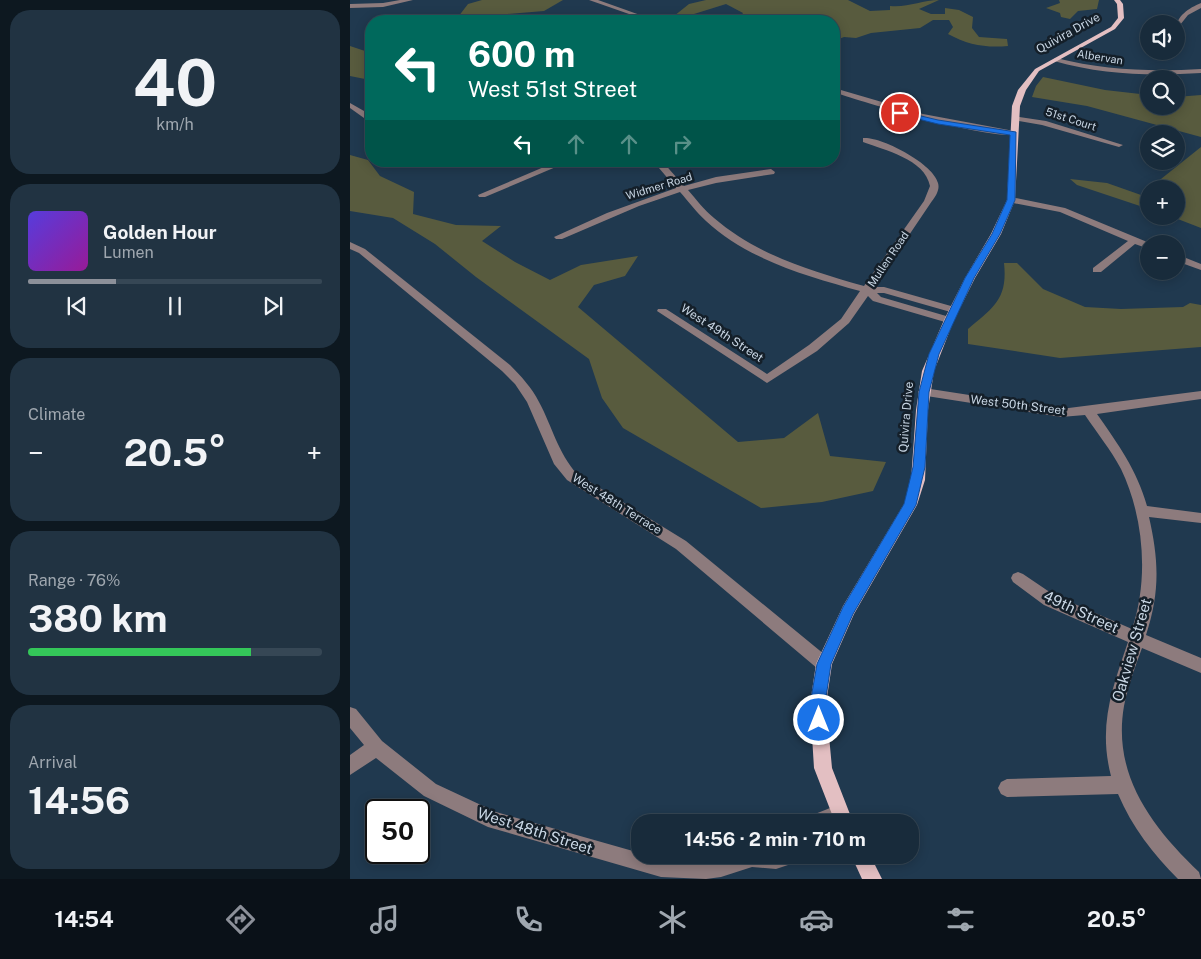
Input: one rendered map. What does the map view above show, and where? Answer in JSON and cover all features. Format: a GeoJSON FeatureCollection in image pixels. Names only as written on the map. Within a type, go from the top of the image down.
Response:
{"type":"FeatureCollection","features":[{"type":"Feature","properties":{"kind":"main road","name":"Quivira Drive"},"geometry":{"type":"LineString","coordinates":[[840,814],[823,768],[818,704],[824,664],[848,611],[910,505],[919,472],[924,392],[934,354],[951,315],[996,234],[1011,200],[1016,106],[1025,85],[1037,70],[1113,28],[1122,18],[1120,4],[1117,0]]}},
{"type":"Feature","properties":{"kind":"main road"},"geometry":{"type":"LineString","coordinates":[[864,864],[872,879]]}},
{"type":"Feature","properties":{"kind":"street"},"geometry":{"type":"LineString","coordinates":[[350,6],[383,6],[410,0]]}},
{"type":"Feature","properties":{"kind":"street"},"geometry":{"type":"LineString","coordinates":[[592,0],[636,15]]}},
{"type":"Feature","properties":{"kind":"street"},"geometry":{"type":"LineString","coordinates":[[1185,15],[1201,5]]}},
{"type":"Feature","properties":{"kind":"street","name":"Albervan"},"geometry":{"type":"LineString","coordinates":[[1056,60],[1092,69],[1127,73],[1201,71]]}},
{"type":"Feature","properties":{"kind":"street"},"geometry":{"type":"LineString","coordinates":[[840,92],[900,113],[938,122],[1014,133]]}},
{"type":"Feature","properties":{"kind":"street"},"geometry":{"type":"LineString","coordinates":[[350,105],[365,116]]}},
{"type":"Feature","properties":{"kind":"street","name":"51st Court"},"geometry":{"type":"LineString","coordinates":[[1016,118],[1050,123],[1097,140],[1119,145]]}},
{"type":"Feature","properties":{"kind":"street","name":"Mullen Road"},"geometry":{"type":"LineString","coordinates":[[767,378],[800,357],[845,321],[933,193],[934,183],[928,171],[914,160],[866,140]]}},
{"type":"Feature","properties":{"kind":"street"},"geometry":{"type":"LineString","coordinates":[[482,195],[551,167]]}},
{"type":"Feature","properties":{"kind":"street"},"geometry":{"type":"LineString","coordinates":[[662,167],[710,220],[744,244],[766,256],[814,275],[867,290],[876,299],[951,315]]}},
{"type":"Feature","properties":{"kind":"street","name":"Widmer Road"},"geometry":{"type":"LineString","coordinates":[[559,237],[632,205],[738,175],[771,172]]}},
{"type":"Feature","properties":{"kind":"street"},"geometry":{"type":"LineString","coordinates":[[1011,200],[1062,210],[1140,242]]}},
{"type":"Feature","properties":{"kind":"street"},"geometry":{"type":"LineString","coordinates":[[1097,270],[1134,240]]}},
{"type":"Feature","properties":{"kind":"street","name":"West 48th Terrace"},"geometry":{"type":"LineString","coordinates":[[350,245],[362,251],[506,368],[533,401],[560,464],[572,477],[681,545],[824,664]]}},
{"type":"Feature","properties":{"kind":"street"},"geometry":{"type":"LineString","coordinates":[[1185,261],[1201,267]]}},
{"type":"Feature","properties":{"kind":"street","name":"West 49th Street"},"geometry":{"type":"LineString","coordinates":[[662,311],[767,378]]}},
{"type":"Feature","properties":{"kind":"street","name":"West 50th Street"},"geometry":{"type":"LineString","coordinates":[[924,392],[1050,412],[1088,412],[1201,395]]}},
{"type":"Feature","properties":{"kind":"street","name":"Oakview Street"},"geometry":{"type":"LineString","coordinates":[[1088,412],[1128,470],[1142,511],[1150,586],[1145,610],[1115,709],[1113,736],[1122,785],[1132,806],[1153,837],[1192,879]]}},
{"type":"Feature","properties":{"kind":"street"},"geometry":{"type":"LineString","coordinates":[[1142,511],[1201,518]]}},
{"type":"Feature","properties":{"kind":"street","name":"49th Street"},"geometry":{"type":"LineString","coordinates":[[1018,578],[1049,600],[1201,666]]}},
{"type":"Feature","properties":{"kind":"street","name":"West 48th Street"},"geometry":{"type":"LineString","coordinates":[[350,715],[376,747],[430,790],[494,821],[631,859]]}},
{"type":"Feature","properties":{"kind":"street"},"geometry":{"type":"LineString","coordinates":[[350,766],[376,747]]}},
{"type":"Feature","properties":{"kind":"street"},"geometry":{"type":"LineString","coordinates":[[1007,788],[1122,785]]}},
{"type":"Feature","properties":{"kind":"street","name":"West 48th Street"},"geometry":{"type":"LineString","coordinates":[[647,864],[662,868],[691,871],[721,868],[733,864]]}},
{"type":"Feature","properties":{"kind":"green space"},"geometry":{"type":"Polygon","coordinates":[[[482,0],[563,0],[544,11],[496,15],[460,15],[468,4],[482,0]]]}},
{"type":"Feature","properties":{"kind":"green space"},"geometry":{"type":"Polygon","coordinates":[[[706,0],[848,0],[870,11],[890,10],[890,6],[939,0],[919,9],[931,14],[945,14],[945,8],[959,10],[973,17],[972,28],[979,37],[1007,39],[1008,46],[992,47],[977,45],[955,38],[948,34],[953,27],[949,20],[933,20],[920,28],[871,33],[856,38],[840,39],[840,15],[742,15],[743,13],[726,4],[694,14],[675,15],[689,4],[706,0]]]}},
{"type":"Feature","properties":{"kind":"green space"},"geometry":{"type":"Polygon","coordinates":[[[1059,0],[1099,0],[1097,9],[1078,11],[1070,19],[1061,17],[1060,13],[1046,8],[1060,3],[1059,0]]]}},
{"type":"Feature","properties":{"kind":"green space"},"geometry":{"type":"Polygon","coordinates":[[[350,46],[365,51],[365,79],[350,76],[350,46]]]}},
{"type":"Feature","properties":{"kind":"green space"},"geometry":{"type":"Polygon","coordinates":[[[1043,77],[1105,90],[1140,94],[1140,115],[1185,115],[1185,96],[1201,95],[1201,137],[1185,133],[1185,125],[1157,125],[1087,106],[1032,97],[1036,86],[1043,77]]]}},
{"type":"Feature","properties":{"kind":"green space"},"geometry":{"type":"Polygon","coordinates":[[[1201,147],[1201,228],[1185,222],[1185,180],[1160,180],[1172,170],[1185,170],[1185,160],[1201,147]]]}},
{"type":"Feature","properties":{"kind":"green space"},"geometry":{"type":"Polygon","coordinates":[[[350,155],[365,159],[365,167],[373,167],[380,176],[414,192],[413,214],[456,225],[501,226],[482,241],[515,262],[550,280],[581,265],[638,256],[625,276],[594,285],[578,307],[738,442],[784,438],[818,413],[830,456],[886,462],[873,491],[822,502],[761,508],[623,428],[602,398],[589,359],[476,277],[435,244],[393,218],[350,211],[350,155]]]}},
{"type":"Feature","properties":{"kind":"green space"},"geometry":{"type":"Polygon","coordinates":[[[1070,179],[1107,183],[1140,195],[1140,206],[1077,185],[1070,179]]]}},
{"type":"Feature","properties":{"kind":"green space"},"geometry":{"type":"Polygon","coordinates":[[[1004,263],[1017,263],[1043,289],[1085,307],[1121,309],[1183,307],[1190,303],[1201,305],[1201,347],[1060,358],[968,344],[968,329],[985,315],[997,302],[1001,294],[1004,286],[1004,263]]]}},
{"type":"Feature","properties":{"kind":"route"},"geometry":{"type":"LineString","coordinates":[[819,720],[818,704],[824,664],[848,611],[910,505],[918,480],[924,392],[934,354],[943,331],[970,278],[996,234],[1011,200],[1014,133],[938,122],[900,113]]}}]}
